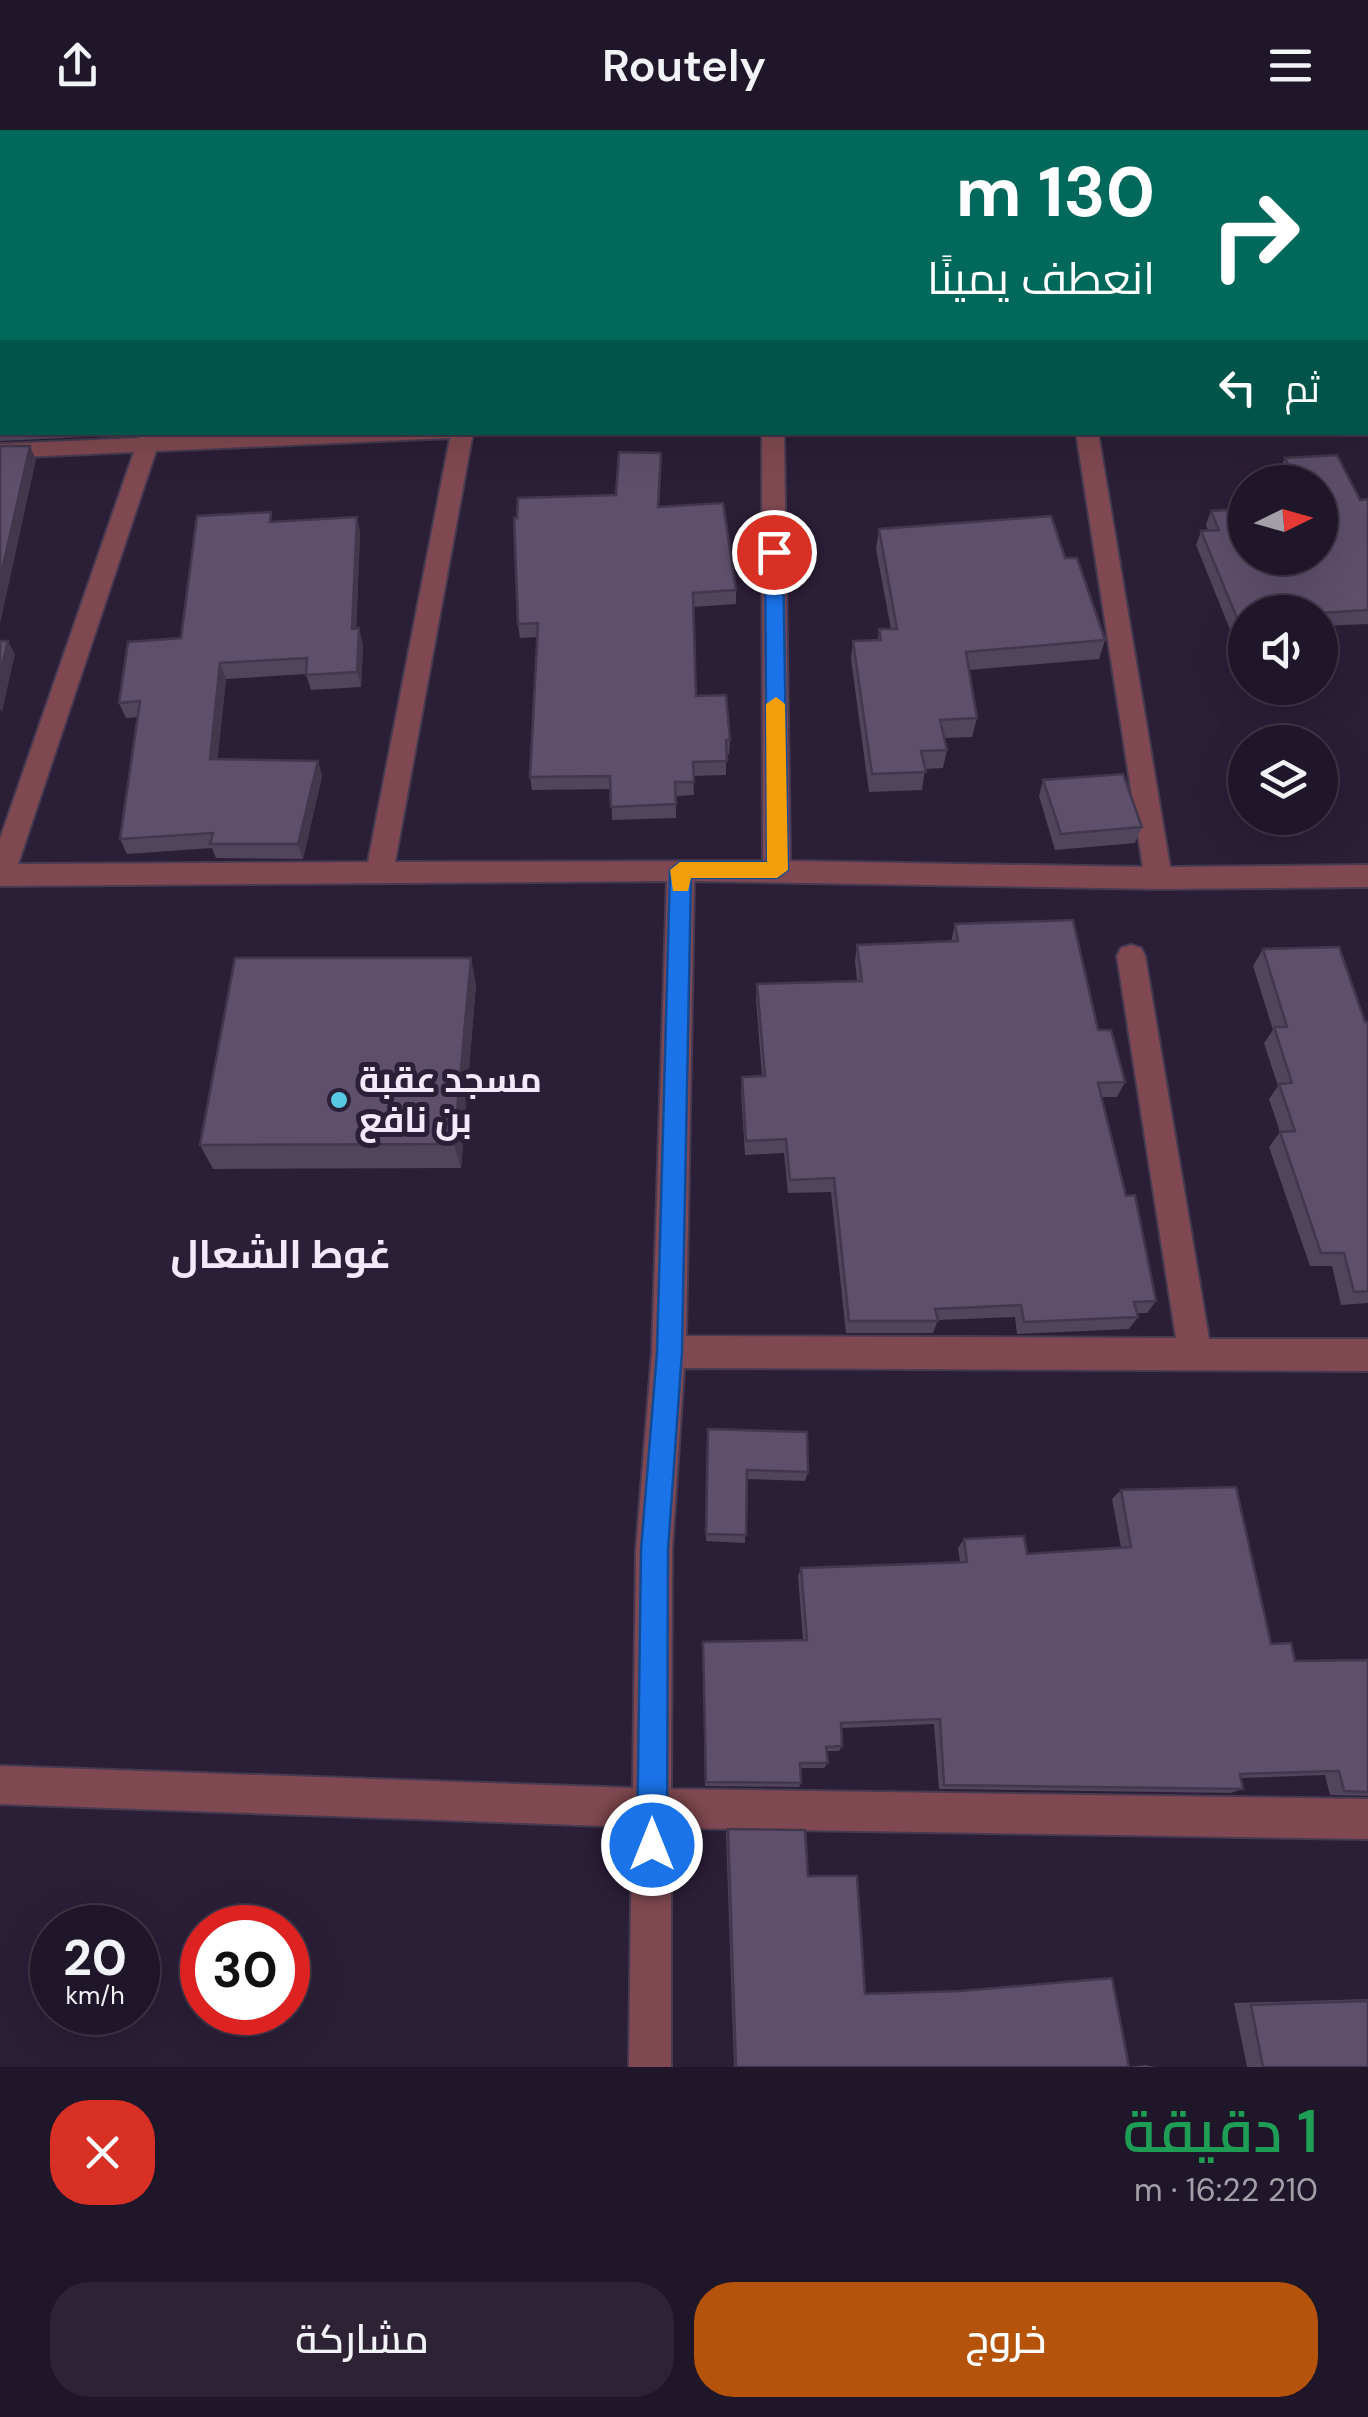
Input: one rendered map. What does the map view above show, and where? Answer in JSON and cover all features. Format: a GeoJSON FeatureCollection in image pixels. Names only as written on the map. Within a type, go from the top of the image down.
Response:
{"type":"FeatureCollection","features":[{"type":"Feature","properties":{"kind":"street"},"geometry":{"type":"LineString","coordinates":[[0,451],[151,439],[320,435]]}},
{"type":"Feature","properties":{"kind":"street"},"geometry":{"type":"LineString","coordinates":[[380,870],[461,435]]}},
{"type":"Feature","properties":{"kind":"street"},"geometry":{"type":"LineString","coordinates":[[773,435],[777,870]]}},
{"type":"Feature","properties":{"kind":"street"},"geometry":{"type":"LineString","coordinates":[[1087,435],[1158,878]]}},
{"type":"Feature","properties":{"kind":"street"},"geometry":{"type":"LineString","coordinates":[[151,439],[0,875],[777,870],[1158,878],[1368,876]]}},
{"type":"Feature","properties":{"kind":"street"},"geometry":{"type":"LineString","coordinates":[[650,2067],[654,1550],[669,1352],[680,870]]}},
{"type":"Feature","properties":{"kind":"street"},"geometry":{"type":"LineString","coordinates":[[1131,956],[1195,1353]]}},
{"type":"Feature","properties":{"kind":"street"},"geometry":{"type":"LineString","coordinates":[[669,1352],[1368,1355]]}},
{"type":"Feature","properties":{"kind":"street"},"geometry":{"type":"LineString","coordinates":[[0,1785],[652,1808],[1368,1819]]}},
{"type":"Feature","properties":{"kind":"building"},"geometry":{"type":"Polygon","coordinates":[[[0,446],[30,446],[0,579],[0,446]]]}},
{"type":"Feature","properties":{"kind":"building"},"geometry":{"type":"Polygon","coordinates":[[[619,452],[661,453],[658,507],[723,503],[736,590],[693,593],[696,696],[726,695],[730,740],[726,740],[727,761],[693,762],[694,782],[675,782],[676,804],[611,807],[610,776],[530,777],[538,623],[518,624],[514,518],[518,498],[616,495],[619,452]]]}},
{"type":"Feature","properties":{"kind":"building"},"geometry":{"type":"Polygon","coordinates":[[[1337,455],[1360,500],[1368,499],[1368,610],[1338,612],[1338,595],[1228,596],[1201,531],[1219,530],[1211,511],[1228,510],[1228,575],[1338,575],[1338,465],[1288,465],[1285,458],[1337,455]]]}},
{"type":"Feature","properties":{"kind":"building"},"geometry":{"type":"Polygon","coordinates":[[[271,512],[270,522],[357,517],[352,629],[359,628],[357,672],[306,675],[307,658],[220,663],[210,759],[318,761],[298,844],[210,844],[213,833],[120,839],[140,701],[119,703],[128,642],[181,638],[197,516],[271,512]]]}},
{"type":"Feature","properties":{"kind":"building"},"geometry":{"type":"Polygon","coordinates":[[[1051,516],[1065,558],[1077,558],[1105,640],[966,652],[977,718],[940,720],[947,750],[921,751],[926,772],[872,774],[853,641],[881,640],[879,629],[897,629],[879,529],[1051,516]]]}},
{"type":"Feature","properties":{"kind":"building"},"geometry":{"type":"Polygon","coordinates":[[[0,641],[8,641],[0,674],[0,641]]]}},
{"type":"Feature","properties":{"kind":"building"},"geometry":{"type":"Polygon","coordinates":[[[1123,774],[1142,827],[1061,834],[1043,780],[1123,774]]]}},
{"type":"Feature","properties":{"kind":"building"},"geometry":{"type":"Polygon","coordinates":[[[1073,920],[1098,1030],[1111,1030],[1125,1082],[1098,1083],[1126,1196],[1135,1195],[1156,1301],[1134,1302],[1138,1317],[1024,1322],[1021,1305],[935,1309],[938,1321],[849,1321],[834,1178],[790,1180],[786,1139],[746,1141],[742,1077],[765,1076],[757,984],[862,981],[857,945],[958,941],[955,924],[1073,920]]]}},
{"type":"Feature","properties":{"kind":"building"},"geometry":{"type":"Polygon","coordinates":[[[1339,947],[1368,1022],[1368,1291],[1354,1292],[1344,1253],[1321,1253],[1280,1132],[1295,1131],[1279,1084],[1292,1083],[1274,1027],[1287,1027],[1263,949],[1339,947]]]}},
{"type":"Feature","properties":{"kind":"building"},"geometry":{"type":"Polygon","coordinates":[[[235,958],[471,958],[454,1144],[200,1145],[235,958]]]}},
{"type":"Feature","properties":{"kind":"building"},"geometry":{"type":"Polygon","coordinates":[[[708,1429],[807,1432],[808,1472],[747,1470],[746,1535],[706,1534],[708,1429]]]}},
{"type":"Feature","properties":{"kind":"building"},"geometry":{"type":"Polygon","coordinates":[[[1236,1487],[1271,1644],[1291,1643],[1295,1661],[1368,1660],[1368,1792],[1344,1791],[1339,1771],[1240,1774],[1243,1789],[944,1785],[940,1719],[841,1723],[842,1746],[826,1747],[828,1763],[800,1763],[801,1783],[706,1782],[703,1642],[807,1640],[801,1568],[967,1562],[964,1539],[1024,1536],[1027,1554],[1131,1547],[1121,1490],[1236,1487]]]}},
{"type":"Feature","properties":{"kind":"building"},"geometry":{"type":"Polygon","coordinates":[[[728,1829],[805,1830],[808,1876],[857,1876],[865,1994],[961,1991],[1112,1978],[1129,2067],[736,2067],[728,1829]]]}},
{"type":"Feature","properties":{"kind":"building"},"geometry":{"type":"Polygon","coordinates":[[[1368,2001],[1368,2067],[1263,2067],[1251,2005],[1368,2001]]]}},
{"type":"Feature","properties":{"kind":"slow traffic"},"geometry":{"type":"LineString","coordinates":[[680,885],[680,870],[777,870],[776,704]]}},
{"type":"Feature","properties":{"kind":"place","name":"مسجد عقبة بن نافع"},"geometry":{"type":"Point","coordinates":[339,1100]}},
{"type":"Feature","properties":{"kind":"district","name":"غوط الشعال"},"geometry":{"type":"Point","coordinates":[281,1254]}},
{"type":"Feature","properties":{"kind":"route"},"geometry":{"type":"LineString","coordinates":[[652,1845],[654,1550],[669,1352],[680,870],[777,870],[774,552]]}}]}
